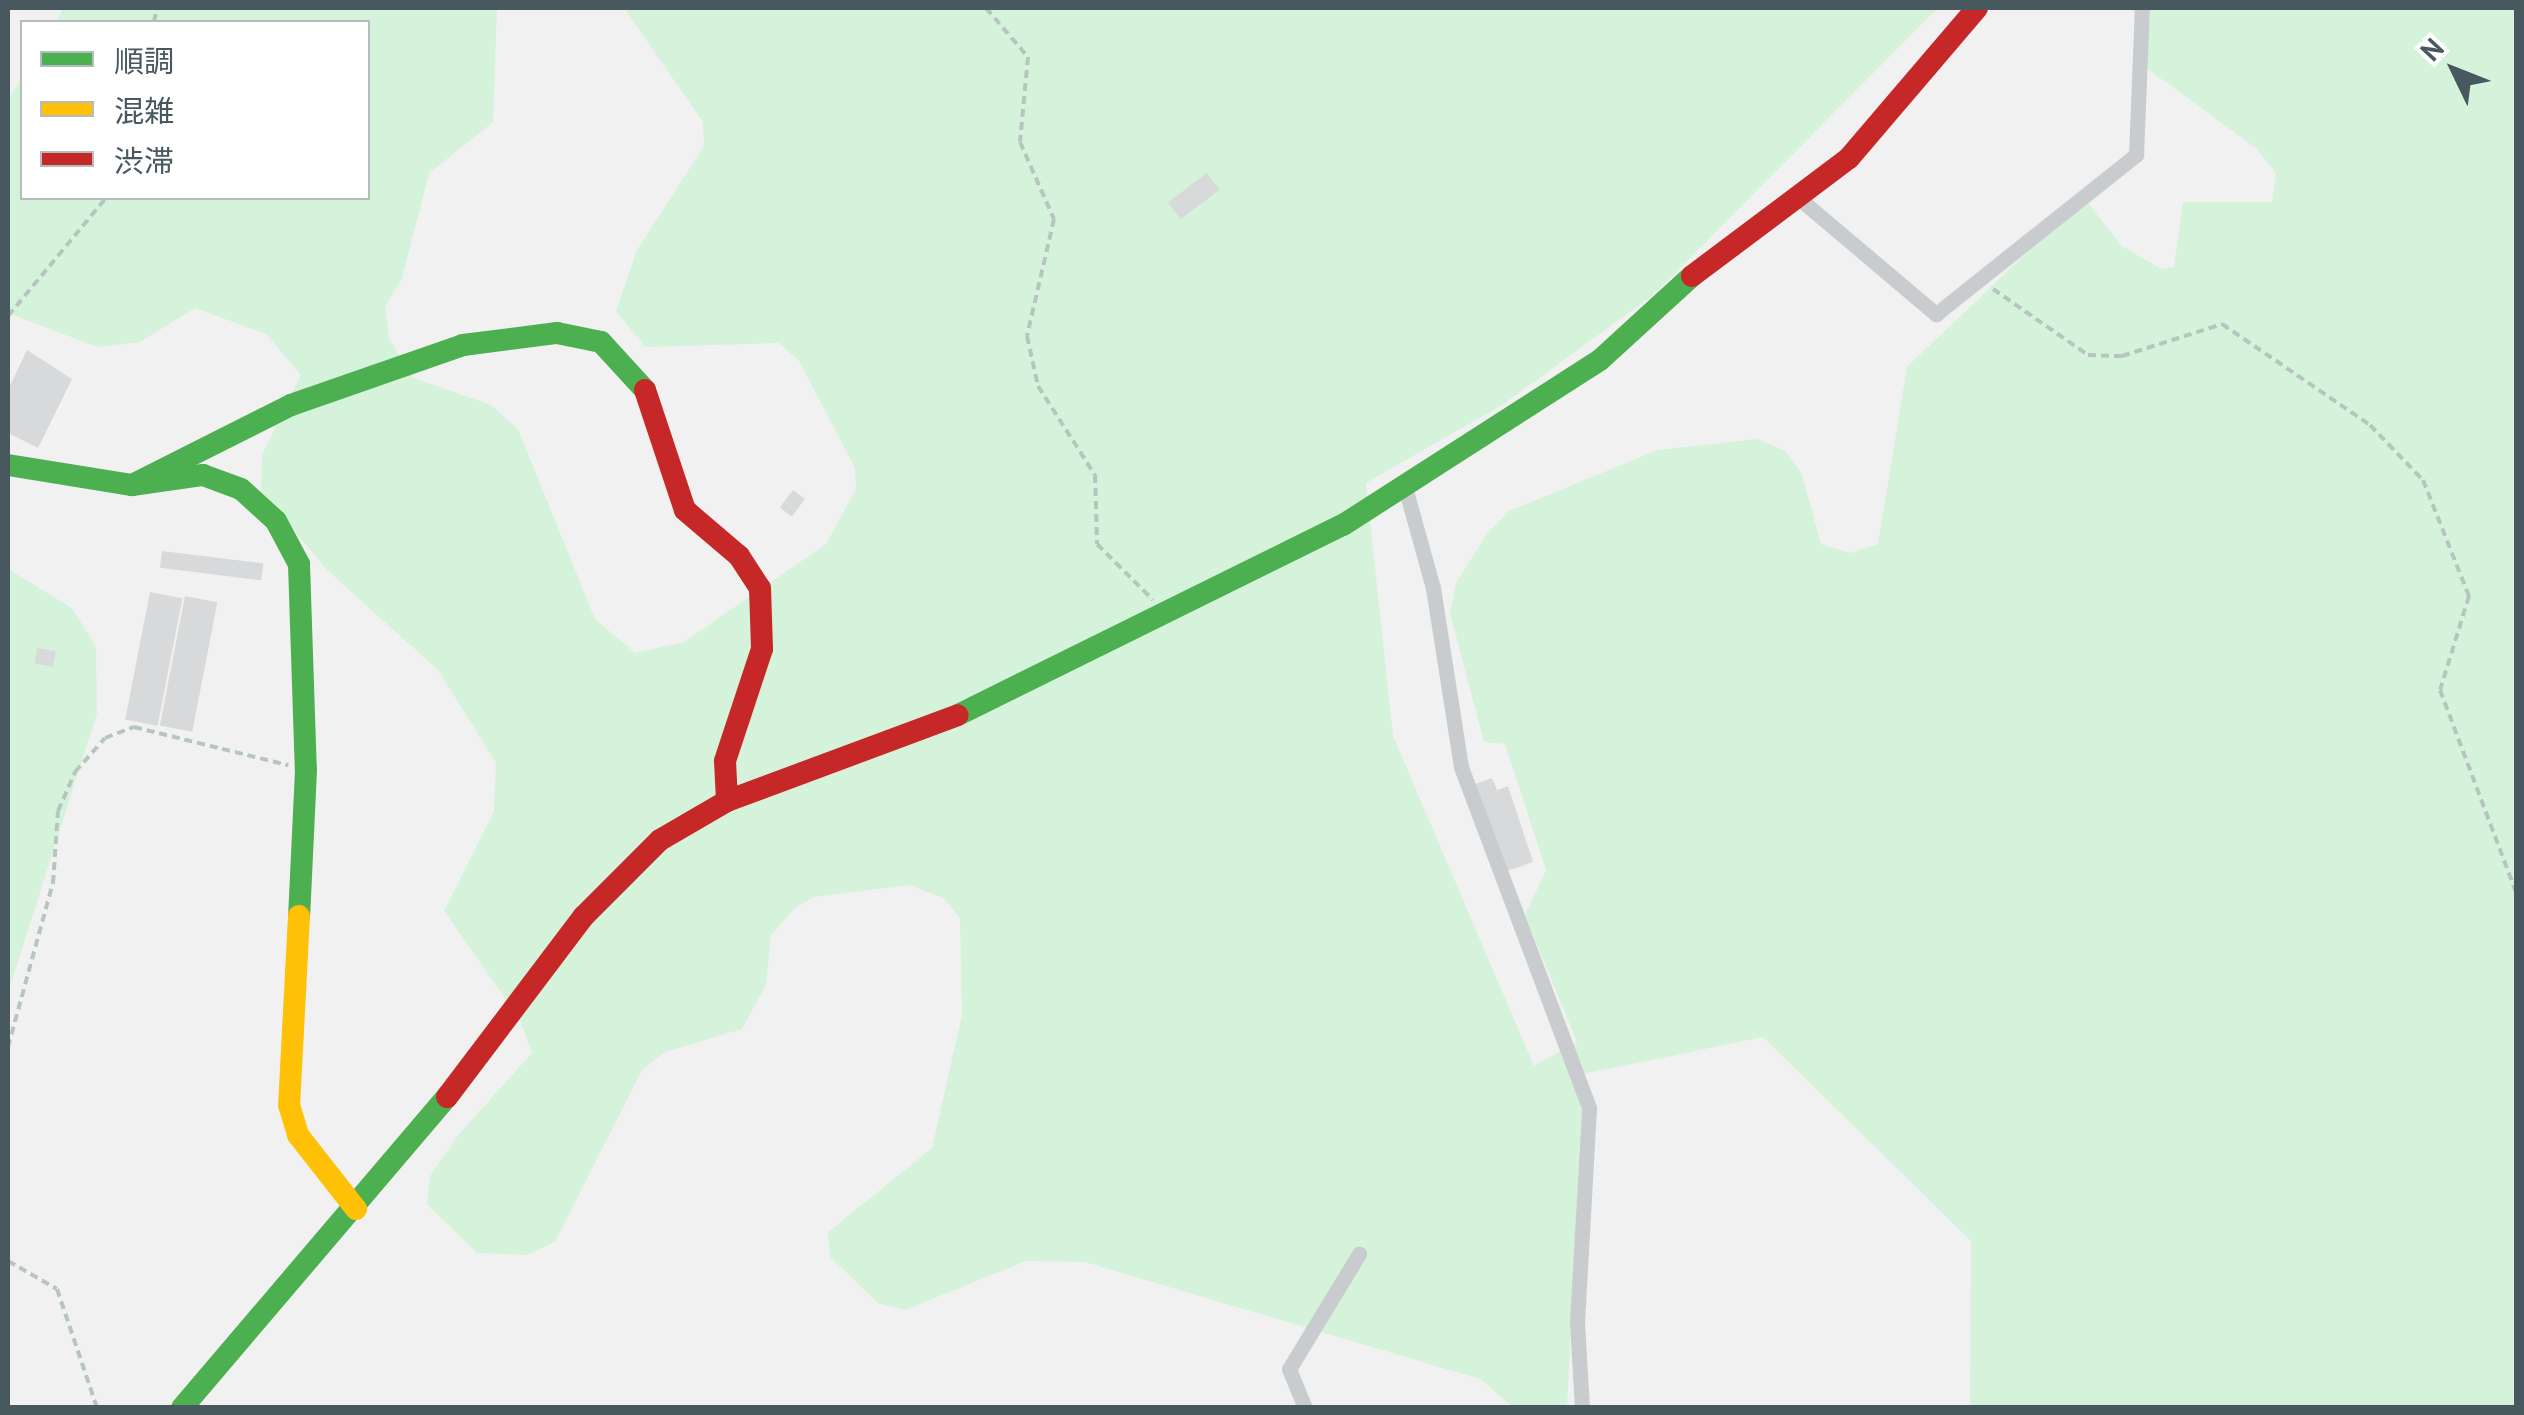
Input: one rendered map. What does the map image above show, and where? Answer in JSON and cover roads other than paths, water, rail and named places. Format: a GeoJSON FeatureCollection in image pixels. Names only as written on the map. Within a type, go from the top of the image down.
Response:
{"type":"FeatureCollection","features":[{"type":"Feature","properties":{"kind":"street"},"geometry":{"type":"LineString","coordinates":[[182,1408],[356,1209],[584,916],[647,850],[727,800],[1002,699],[1406,487],[1600,360],[1738,234],[1849,158],[1977,8]]}},
{"type":"Feature","properties":{"kind":"street"},"geometry":{"type":"LineString","coordinates":[[1795,195],[1936,314],[2136,155],[2142,8]]}},
{"type":"Feature","properties":{"kind":"street"},"geometry":{"type":"LineString","coordinates":[[132,485],[290,405],[463,345],[558,334],[601,342],[644,386],[686,510],[760,588],[762,649],[725,761],[727,800]]}},
{"type":"Feature","properties":{"kind":"street"},"geometry":{"type":"LineString","coordinates":[[8,465],[132,485],[204,476],[241,489],[276,521],[299,564],[308,633],[306,770],[289,1106],[298,1136],[356,1209]]}},
{"type":"Feature","properties":{"kind":"street"},"geometry":{"type":"LineString","coordinates":[[1406,487],[1433,588],[1461,767],[1589,1108],[1577,1322],[1582,1408]]}},
{"type":"Feature","properties":{"kind":"street"},"geometry":{"type":"LineString","coordinates":[[1305,1408],[1290,1369],[1359,1254]]}}]}
